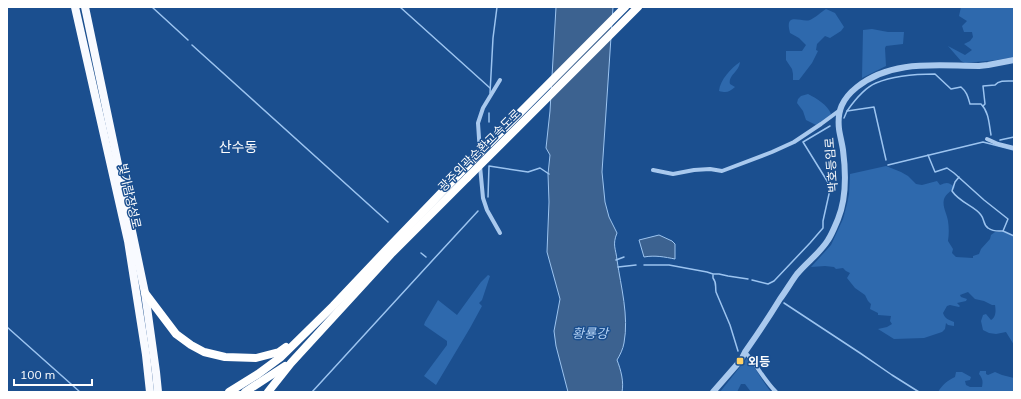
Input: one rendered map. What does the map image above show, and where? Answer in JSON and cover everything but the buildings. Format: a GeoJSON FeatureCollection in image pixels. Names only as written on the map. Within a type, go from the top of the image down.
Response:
{"type":"FeatureCollection","features":[{"type":"Feature","properties":{"kind":"highway","name":"빛가람장성로"},"geometry":{"type":"LineString","coordinates":[[76,7],[128,241],[146,355],[150,392]]}},
{"type":"Feature","properties":{"kind":"highway","name":"빛가람장성로"},"geometry":{"type":"LineString","coordinates":[[85,7],[145,293],[158,392]]}},
{"type":"Feature","properties":{"kind":"highway","name":"광주외곽순환고속도로"},"geometry":{"type":"LineString","coordinates":[[336,309],[466,167],[625,7]]}},
{"type":"Feature","properties":{"kind":"highway","name":"광주외곽순환고속도로"},"geometry":{"type":"LineString","coordinates":[[336,309],[351,288],[467,178],[638,7]]}},
{"type":"Feature","properties":{"kind":"highway"},"geometry":{"type":"LineString","coordinates":[[145,293],[176,334],[204,352],[225,357],[256,358],[279,352],[302,337]]}},
{"type":"Feature","properties":{"kind":"highway"},"geometry":{"type":"LineString","coordinates":[[229,392],[282,357],[302,337],[336,309]]}},
{"type":"Feature","properties":{"kind":"highway"},"geometry":{"type":"LineString","coordinates":[[268,392],[291,362],[336,309]]}},
{"type":"Feature","properties":{"kind":"highway"},"geometry":{"type":"LineString","coordinates":[[245,392],[291,362]]}},
{"type":"Feature","properties":{"kind":"street","name":"박호등임로"},"geometry":{"type":"LineString","coordinates":[[713,392],[741,360],[797,274],[827,241],[838,219],[844,202],[845,188],[843,151],[838,117],[844,100],[851,92],[876,74],[904,67],[920,65],[979,66],[1014,60]]}},
{"type":"Feature","properties":{"kind":"street"},"geometry":{"type":"LineString","coordinates":[[500,80],[483,108],[478,123],[483,198],[487,210],[500,233]]}},
{"type":"Feature","properties":{"kind":"street"},"geometry":{"type":"LineString","coordinates":[[653,170],[672,174],[710,169],[722,171],[794,142],[840,110]]}},
{"type":"Feature","properties":{"kind":"street"},"geometry":{"type":"LineString","coordinates":[[987,139],[998,144],[1014,148]]}},
{"type":"Feature","properties":{"kind":"street"},"geometry":{"type":"LineString","coordinates":[[745,352],[753,360],[776,392]]}},
{"type":"Feature","properties":{"kind":"shaded area"},"geometry":{"type":"Polygon","coordinates":[[[961,7],[1014,7],[1014,57],[965,63],[961,61],[948,46],[965,55],[972,50],[964,44],[970,41],[973,37],[972,32],[964,32],[962,26],[967,21],[959,16],[961,7]]]}},
{"type":"Feature","properties":{"kind":"shaded area"},"geometry":{"type":"Polygon","coordinates":[[[826,9],[835,13],[844,27],[841,31],[830,38],[825,36],[817,44],[816,50],[818,51],[812,63],[799,80],[793,80],[792,69],[786,60],[786,51],[802,51],[806,45],[799,38],[790,33],[789,22],[794,19],[806,21],[810,20],[826,9]]]}},
{"type":"Feature","properties":{"kind":"shaded area"},"geometry":{"type":"Polygon","coordinates":[[[872,29],[888,32],[904,32],[903,44],[886,46],[886,66],[862,78],[863,30],[872,29]]]}},
{"type":"Feature","properties":{"kind":"shaded area"},"geometry":{"type":"Polygon","coordinates":[[[740,62],[730,81],[730,84],[735,87],[728,92],[719,91],[721,83],[726,75],[740,62]]]}},
{"type":"Feature","properties":{"kind":"shaded area"},"geometry":{"type":"Polygon","coordinates":[[[808,94],[825,105],[831,114],[818,126],[806,120],[803,111],[797,103],[801,96],[808,94]]]}},
{"type":"Feature","properties":{"kind":"shaded area"},"geometry":{"type":"Polygon","coordinates":[[[886,166],[908,176],[916,184],[922,185],[937,181],[940,185],[948,183],[955,187],[944,199],[944,208],[949,231],[948,241],[953,249],[952,253],[956,257],[973,258],[973,256],[979,254],[981,249],[990,239],[991,235],[995,232],[1004,232],[1014,237],[1014,345],[1006,332],[996,334],[983,330],[981,321],[983,315],[986,314],[991,320],[993,319],[996,309],[995,305],[975,299],[968,292],[960,295],[961,297],[967,299],[966,301],[957,303],[960,306],[959,307],[950,305],[947,306],[943,313],[946,318],[954,322],[954,326],[946,323],[945,329],[942,332],[924,338],[894,339],[878,329],[892,324],[890,321],[891,316],[878,315],[878,313],[870,309],[871,304],[865,295],[855,288],[847,278],[850,273],[843,268],[836,269],[834,267],[825,266],[811,267],[831,245],[843,219],[849,194],[850,174],[886,166]]]}},
{"type":"Feature","properties":{"kind":"shaded area"},"geometry":{"type":"Polygon","coordinates":[[[488,275],[490,276],[482,300],[479,303],[482,306],[436,385],[424,376],[447,345],[447,341],[424,325],[425,322],[438,300],[457,315],[481,282],[488,275]]]}},
{"type":"Feature","properties":{"kind":"shaded area"},"geometry":{"type":"Polygon","coordinates":[[[747,358],[771,392],[751,392],[745,384],[741,384],[737,392],[720,392],[747,358]]]}},
{"type":"Feature","properties":{"kind":"shaded area"},"geometry":{"type":"Polygon","coordinates":[[[980,371],[986,371],[986,374],[988,375],[995,372],[1014,378],[1014,392],[938,392],[945,383],[955,377],[956,372],[962,372],[971,377],[970,380],[965,381],[966,385],[970,387],[982,387],[983,384],[979,374],[980,371]]]}},
{"type":"Feature","properties":{"kind":"water","name":"황룡강"},"geometry":{"type":"Polygon","coordinates":[[[556,7],[613,7],[602,172],[605,202],[609,217],[617,233],[615,247],[626,322],[624,343],[617,360],[622,376],[622,392],[568,392],[556,346],[554,331],[560,299],[547,252],[549,202],[548,174],[550,155],[546,148],[550,111],[556,7]]]}},
{"type":"Feature","properties":{"kind":"water"},"geometry":{"type":"Polygon","coordinates":[[[659,235],[675,244],[675,259],[656,256],[644,257],[639,240],[659,235]]]}},
{"type":"Feature","properties":{"kind":"waterway"},"geometry":{"type":"LineString","coordinates":[[152,7],[188,40]]}},
{"type":"Feature","properties":{"kind":"waterway"},"geometry":{"type":"LineString","coordinates":[[400,7],[490,88]]}},
{"type":"Feature","properties":{"kind":"waterway"},"geometry":{"type":"LineString","coordinates":[[490,93],[493,38],[497,7]]}},
{"type":"Feature","properties":{"kind":"waterway"},"geometry":{"type":"LineString","coordinates":[[192,45],[388,222]]}},
{"type":"Feature","properties":{"kind":"waterway"},"geometry":{"type":"LineString","coordinates":[[847,111],[863,91],[876,83],[905,76],[935,74],[951,89],[961,87],[966,93],[970,104],[981,104],[984,107],[987,114],[991,135]]}},
{"type":"Feature","properties":{"kind":"waterway"},"geometry":{"type":"LineString","coordinates":[[983,106],[985,104],[983,86],[995,85],[1003,81],[1014,81]]}},
{"type":"Feature","properties":{"kind":"waterway"},"geometry":{"type":"LineString","coordinates":[[844,118],[847,111],[874,107],[886,160]]}},
{"type":"Feature","properties":{"kind":"waterway"},"geometry":{"type":"LineString","coordinates":[[489,113],[489,122]]}},
{"type":"Feature","properties":{"kind":"waterway"},"geometry":{"type":"LineString","coordinates":[[752,280],[768,284],[774,281],[823,228],[823,221],[829,194],[829,184],[803,142],[830,126]]}},
{"type":"Feature","properties":{"kind":"waterway"},"geometry":{"type":"LineString","coordinates":[[1000,140],[1014,137]]}},
{"type":"Feature","properties":{"kind":"waterway"},"geometry":{"type":"LineString","coordinates":[[888,165],[983,142],[1014,150]]}},
{"type":"Feature","properties":{"kind":"waterway"},"geometry":{"type":"LineString","coordinates":[[928,155],[935,172],[947,168],[1008,219],[1003,231],[1014,236]]}},
{"type":"Feature","properties":{"kind":"waterway"},"geometry":{"type":"LineString","coordinates":[[488,197],[489,166],[528,172],[540,168],[549,174]]}},
{"type":"Feature","properties":{"kind":"waterway"},"geometry":{"type":"LineString","coordinates":[[959,177],[955,182],[952,191],[955,195],[975,209],[982,217],[988,228],[994,231],[1003,231]]}},
{"type":"Feature","properties":{"kind":"waterway"},"geometry":{"type":"LineString","coordinates":[[312,392],[478,211]]}},
{"type":"Feature","properties":{"kind":"waterway"},"geometry":{"type":"LineString","coordinates":[[421,253],[426,257]]}},
{"type":"Feature","properties":{"kind":"waterway"},"geometry":{"type":"LineString","coordinates":[[616,260],[624,257]]}},
{"type":"Feature","properties":{"kind":"waterway"},"geometry":{"type":"LineString","coordinates":[[618,267],[636,265]]}},
{"type":"Feature","properties":{"kind":"waterway"},"geometry":{"type":"LineString","coordinates":[[644,265],[669,265],[748,279]]}},
{"type":"Feature","properties":{"kind":"waterway"},"geometry":{"type":"LineString","coordinates":[[713,275],[716,292],[730,325],[738,351]]}},
{"type":"Feature","properties":{"kind":"waterway"},"geometry":{"type":"LineString","coordinates":[[784,303],[919,392]]}},
{"type":"Feature","properties":{"kind":"waterway"},"geometry":{"type":"LineString","coordinates":[[7,327],[80,392]]}},
{"type":"Feature","properties":{"kind":"place","name":"외등"},"geometry":{"type":"Point","coordinates":[740,361]}},
{"type":"Feature","properties":{"kind":"district","name":"산수동"},"geometry":{"type":"Point","coordinates":[238,147]}}]}
